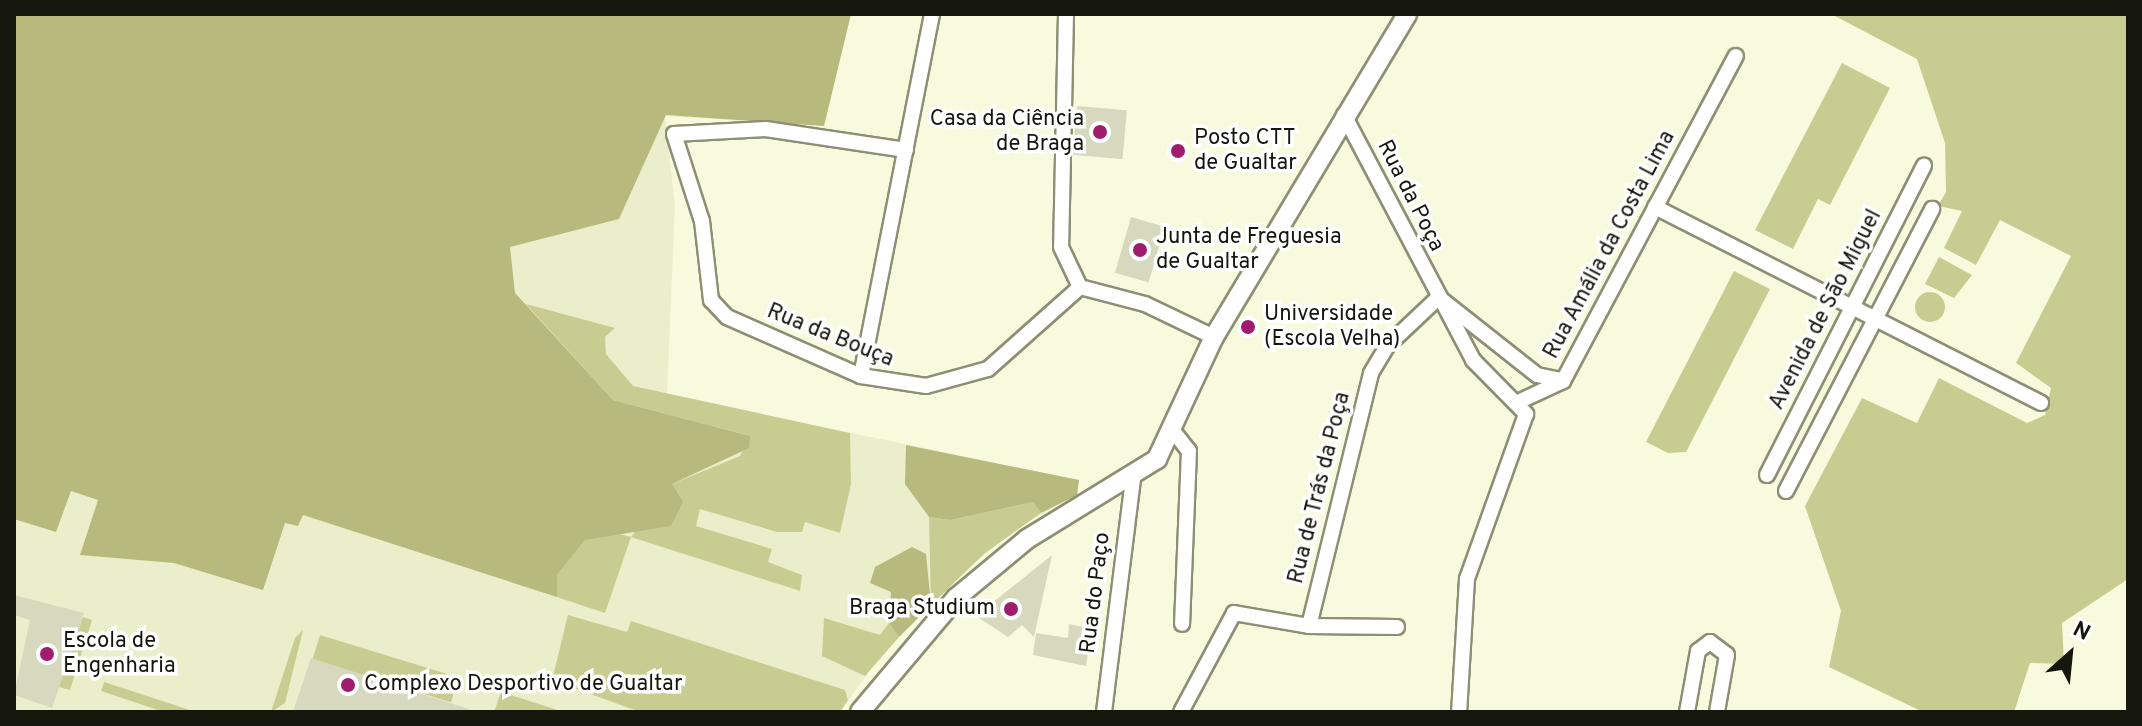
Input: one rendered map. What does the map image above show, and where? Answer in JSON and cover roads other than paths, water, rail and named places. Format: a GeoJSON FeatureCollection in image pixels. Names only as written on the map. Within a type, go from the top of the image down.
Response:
{"type":"FeatureCollection","features":[{"type":"Feature","properties":{"kind":"street"},"geometry":{"type":"LineString","coordinates":[[861,376],[932,14]]}},
{"type":"Feature","properties":{"kind":"street"},"geometry":{"type":"LineString","coordinates":[[1066,14],[1061,247],[1080,287],[1145,304],[1214,337]]}},
{"type":"Feature","properties":{"kind":"street"},"geometry":{"type":"LineString","coordinates":[[860,712],[956,598],[1027,539],[1133,479],[1174,432],[1214,337],[1407,14]]}},
{"type":"Feature","properties":{"kind":"street","name":"Rua Amália da Costa Lima"},"geometry":{"type":"LineString","coordinates":[[1518,402],[1563,381],[1736,56]]}},
{"type":"Feature","properties":{"kind":"street","name":"Rua da Poça"},"geometry":{"type":"LineString","coordinates":[[1344,115],[1473,360],[1518,402]]}},
{"type":"Feature","properties":{"kind":"street","name":"Rua da Bouça"},"geometry":{"type":"LineString","coordinates":[[906,150],[766,129],[674,134],[702,221],[711,300],[739,323],[861,376],[895,385],[954,383],[1026,340],[1080,287]]}},
{"type":"Feature","properties":{"kind":"street","name":"Avenida de São Miguel"},"geometry":{"type":"LineString","coordinates":[[1767,475],[1924,165]]}},
{"type":"Feature","properties":{"kind":"street"},"geometry":{"type":"LineString","coordinates":[[1655,207],[2041,403]]}},
{"type":"Feature","properties":{"kind":"street"},"geometry":{"type":"LineString","coordinates":[[1786,491],[1932,209]]}},
{"type":"Feature","properties":{"kind":"street","name":"Rua da Poça"},"geometry":{"type":"LineString","coordinates":[[1438,298],[1537,375],[1563,381]]}},
{"type":"Feature","properties":{"kind":"street","name":"Rua de Trás da Poça"},"geometry":{"type":"LineString","coordinates":[[1309,626],[1371,373],[1387,346],[1438,298]]}},
{"type":"Feature","properties":{"kind":"street"},"geometry":{"type":"LineString","coordinates":[[1459,712],[1467,579],[1524,428],[1518,402]]}},
{"type":"Feature","properties":{"kind":"street"},"geometry":{"type":"LineString","coordinates":[[1174,432],[1189,451],[1191,489],[1182,624]]}},
{"type":"Feature","properties":{"kind":"street","name":"Rua do Paço"},"geometry":{"type":"LineString","coordinates":[[1104,712],[1133,479]]}},
{"type":"Feature","properties":{"kind":"street"},"geometry":{"type":"LineString","coordinates":[[1181,712],[1234,613],[1309,626],[1397,627]]}},
{"type":"Feature","properties":{"kind":"street"},"geometry":{"type":"LineString","coordinates":[[1687,712],[1698,651],[1715,642],[1727,655],[1717,712]]}},
{"type":"Feature","properties":{"kind":"place","name":"Casa da Ciência de Braga"},"geometry":{"type":"Point","coordinates":[1100,132]}},
{"type":"Feature","properties":{"kind":"place","name":"Posto CTT de Gualtar"},"geometry":{"type":"Point","coordinates":[1178,151]}},
{"type":"Feature","properties":{"kind":"place","name":"Junta de Freguesia de Gualtar"},"geometry":{"type":"Point","coordinates":[1140,250]}},
{"type":"Feature","properties":{"kind":"place","name":"Universidade (Escola Velha)"},"geometry":{"type":"Point","coordinates":[1248,327]}},
{"type":"Feature","properties":{"kind":"place","name":"Braga Studium"},"geometry":{"type":"Point","coordinates":[1011,609]}},
{"type":"Feature","properties":{"kind":"place","name":"Escola de Engenharia"},"geometry":{"type":"Point","coordinates":[47,654]}},
{"type":"Feature","properties":{"kind":"place","name":"Complexo Desportivo de Gualtar"},"geometry":{"type":"Point","coordinates":[348,685]}}]}
